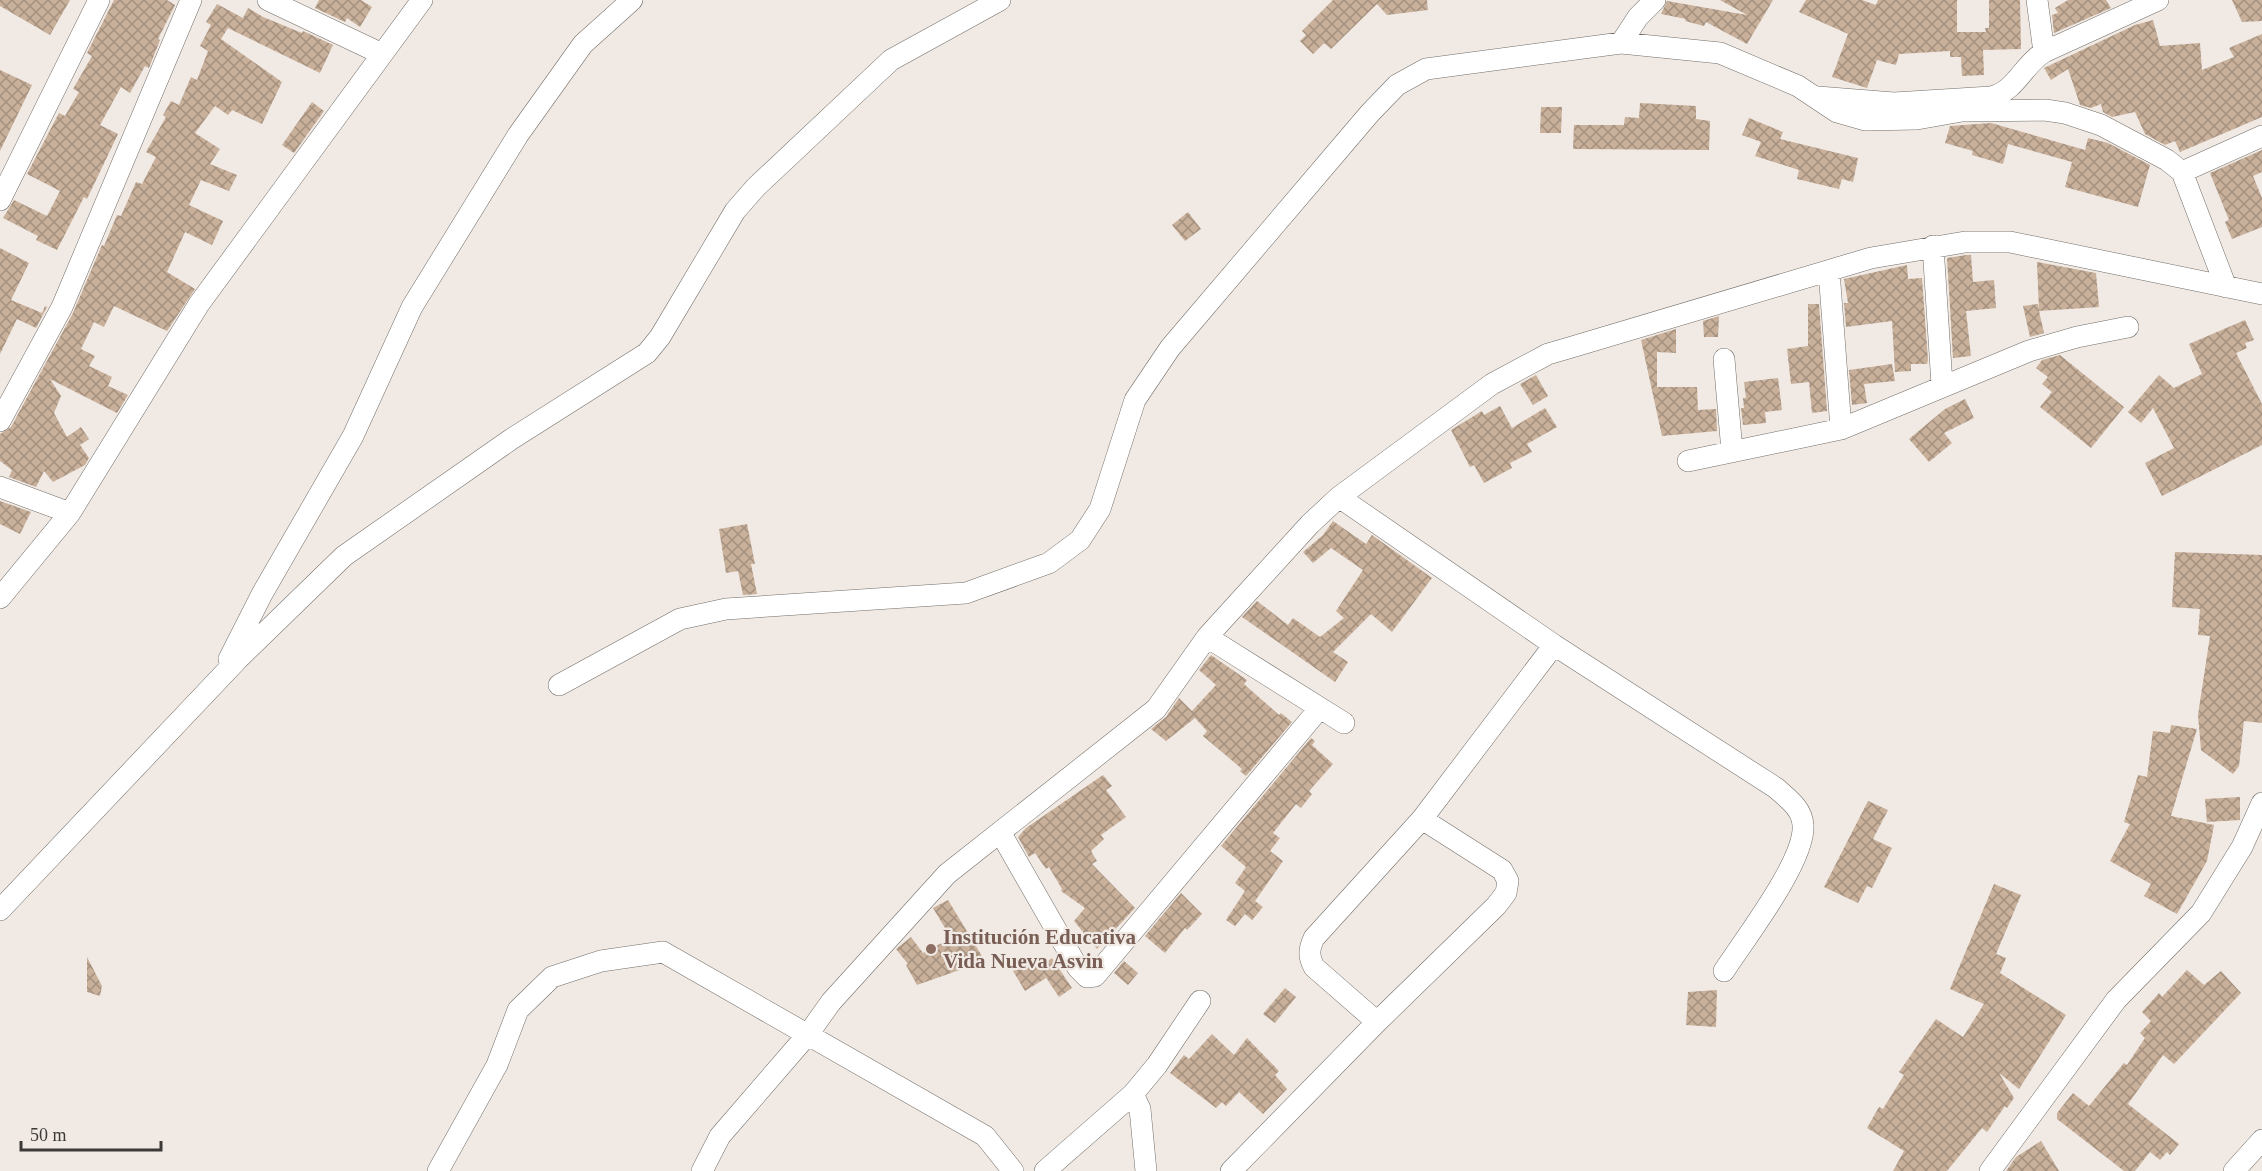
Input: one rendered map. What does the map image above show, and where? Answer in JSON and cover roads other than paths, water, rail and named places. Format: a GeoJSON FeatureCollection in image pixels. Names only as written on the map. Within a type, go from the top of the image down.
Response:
{"type":"FeatureCollection","features":[{"type":"Feature","properties":{"kind":"street"},"geometry":{"type":"LineString","coordinates":[[0,200],[99,0]]}},
{"type":"Feature","properties":{"kind":"street"},"geometry":{"type":"LineString","coordinates":[[0,421],[62,308],[191,0]]}},
{"type":"Feature","properties":{"kind":"street"},"geometry":{"type":"LineString","coordinates":[[268,0],[382,54]]}},
{"type":"Feature","properties":{"kind":"street"},"geometry":{"type":"LineString","coordinates":[[0,597],[70,513],[199,304],[422,0]]}},
{"type":"Feature","properties":{"kind":"street"},"geometry":{"type":"LineString","coordinates":[[219,679],[262,594],[352,436],[418,297],[518,135],[583,44],[632,0]]}},
{"type":"Feature","properties":{"kind":"street"},"geometry":{"type":"LineString","coordinates":[[0,910],[295,600],[344,556],[510,440],[647,353],[660,337],[735,211],[756,187],[891,60],[1000,0]]}},
{"type":"Feature","properties":{"kind":"street"},"geometry":{"type":"LineString","coordinates":[[1621,43],[1638,17],[1654,0]]}},
{"type":"Feature","properties":{"kind":"street"},"geometry":{"type":"LineString","coordinates":[[2037,0],[2044,52]]}},
{"type":"Feature","properties":{"kind":"street"},"geometry":{"type":"LineString","coordinates":[[1815,97],[1894,103],[1991,98],[2004,94],[2031,60],[2044,52],[2158,0]]}},
{"type":"Feature","properties":{"kind":"street"},"geometry":{"type":"LineString","coordinates":[[559,685],[680,619],[726,609],[966,594],[1049,563],[1080,540],[1100,509],[1135,400],[1170,348],[1370,112],[1397,86],[1426,69],[1621,43],[1719,53],[1798,86],[1837,112],[1865,120],[1917,119],[1962,111],[2044,110],[2065,114],[2101,126],[2167,160],[2182,172],[2226,287]]}},
{"type":"Feature","properties":{"kind":"street"},"geometry":{"type":"LineString","coordinates":[[2182,172],[2262,136]]}},
{"type":"Feature","properties":{"kind":"street"},"geometry":{"type":"LineString","coordinates":[[702,1171],[720,1136],[809,1033],[831,1002],[947,874],[1156,709],[1206,637],[1310,524],[1339,496],[1492,384],[1548,354],[1871,258],[1965,242],[2010,242],[2262,294]]}},
{"type":"Feature","properties":{"kind":"street"},"geometry":{"type":"LineString","coordinates":[[1933,246],[1941,385]]}},
{"type":"Feature","properties":{"kind":"street"},"geometry":{"type":"LineString","coordinates":[[1828,270],[1841,429]]}},
{"type":"Feature","properties":{"kind":"street"},"geometry":{"type":"LineString","coordinates":[[1688,461],[1841,429],[1941,385],[2030,351],[2077,337],[2128,327]]}},
{"type":"Feature","properties":{"kind":"street"},"geometry":{"type":"LineString","coordinates":[[1724,358],[1732,451]]}},
{"type":"Feature","properties":{"kind":"street"},"geometry":{"type":"LineString","coordinates":[[0,487],[70,513]]}},
{"type":"Feature","properties":{"kind":"street"},"geometry":{"type":"LineString","coordinates":[[1339,496],[1554,645],[1776,788],[1797,808],[1803,824],[1800,846],[1789,870],[1724,971]]}},
{"type":"Feature","properties":{"kind":"street"},"geometry":{"type":"LineString","coordinates":[[1206,637],[1344,723]]}},
{"type":"Feature","properties":{"kind":"street"},"geometry":{"type":"LineString","coordinates":[[1377,1022],[1314,967],[1309,958],[1309,948],[1314,938],[1422,819],[1554,645]]}},
{"type":"Feature","properties":{"kind":"street"},"geometry":{"type":"LineString","coordinates":[[1000,832],[1078,968],[1087,976],[1095,976],[1320,709]]}},
{"type":"Feature","properties":{"kind":"street"},"geometry":{"type":"LineString","coordinates":[[1990,1171],[2116,1000],[2201,913],[2242,847],[2262,803]]}},
{"type":"Feature","properties":{"kind":"street"},"geometry":{"type":"LineString","coordinates":[[1231,1171],[1377,1022],[1496,906],[1506,893],[1508,881],[1502,870],[1422,819]]}},
{"type":"Feature","properties":{"kind":"street"},"geometry":{"type":"LineString","coordinates":[[438,1171],[497,1065],[518,1010],[552,977],[601,961],[663,952],[809,1033],[985,1136],[1013,1171]]}},
{"type":"Feature","properties":{"kind":"street"},"geometry":{"type":"LineString","coordinates":[[1045,1171],[1133,1094],[1157,1065],[1200,1000]]}},
{"type":"Feature","properties":{"kind":"street"},"geometry":{"type":"LineString","coordinates":[[1133,1094],[1140,1109],[1146,1171]]}},
{"type":"Feature","properties":{"kind":"street"},"geometry":{"type":"LineString","coordinates":[[2234,1171],[2262,1140]]}},
{"type":"Feature","properties":{"kind":"place","name":"Institución Educativa Vida Nueva Asvin"},"geometry":{"type":"Point","coordinates":[931,949]}}]}
